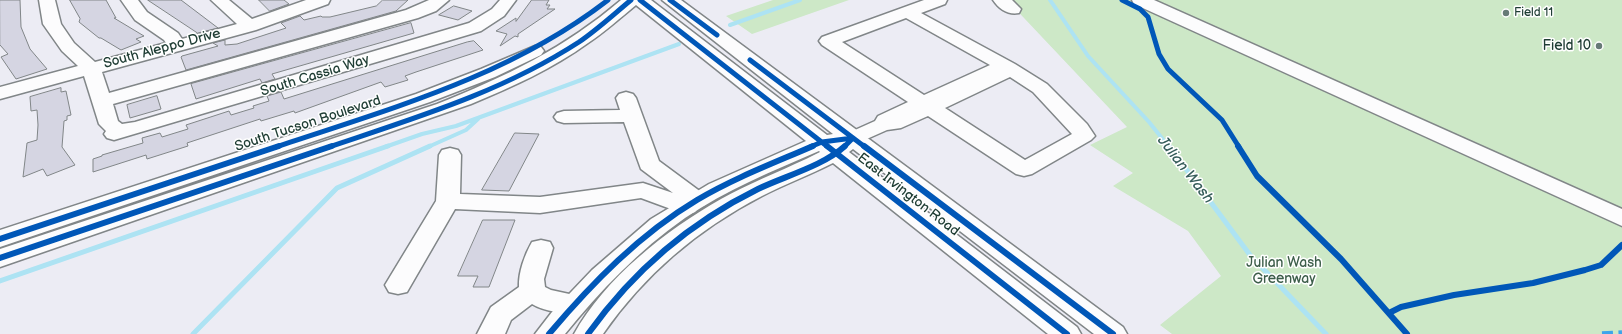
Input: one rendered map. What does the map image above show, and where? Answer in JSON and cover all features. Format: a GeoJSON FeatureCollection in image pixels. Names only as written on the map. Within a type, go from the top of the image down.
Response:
{"type":"FeatureCollection","features":[{"type":"Feature","properties":{"kind":"main road"},"geometry":{"type":"LineString","coordinates":[[47,0],[52,24],[68,47],[91,68],[103,101],[412,14],[430,7],[441,0]]}},
{"type":"Feature","properties":{"kind":"main road"},"geometry":{"type":"LineString","coordinates":[[129,0],[141,16],[172,38],[176,46]]}},
{"type":"Feature","properties":{"kind":"main road"},"geometry":{"type":"LineString","coordinates":[[219,0],[250,26]]}},
{"type":"Feature","properties":{"kind":"main road","name":"South Aleppo Drive"},"geometry":{"type":"LineString","coordinates":[[0,93],[250,26],[322,0]]}},
{"type":"Feature","properties":{"kind":"main road","name":"South Cassia Way"},"geometry":{"type":"LineString","coordinates":[[103,101],[109,124],[116,129],[117,132],[138,128],[475,27],[494,16],[508,0]]}},
{"type":"Feature","properties":{"kind":"main road","name":"South Tucson Boulevard"},"geometry":{"type":"LineString","coordinates":[[0,239],[423,98],[460,84],[523,57],[546,44],[582,21],[608,0]]}},
{"type":"Feature","properties":{"kind":"main road","name":"South Tucson Boulevard"},"geometry":{"type":"LineString","coordinates":[[0,258],[470,98],[539,65],[599,27],[631,0]]}},
{"type":"Feature","properties":{"kind":"main road","name":"East Irvington Road"},"geometry":{"type":"LineString","coordinates":[[640,0],[689,38],[837,144],[1113,334]]}},
{"type":"Feature","properties":{"kind":"main road","name":"East Irvington Road"},"geometry":{"type":"LineString","coordinates":[[670,0],[710,30],[837,144],[1067,334]]}},
{"type":"Feature","properties":{"kind":"main road"},"geometry":{"type":"LineString","coordinates":[[907,12],[1008,68],[1040,88],[1080,128],[1084,136],[1024,169],[828,41],[939,0]]}},
{"type":"Feature","properties":{"kind":"main road"},"geometry":{"type":"LineString","coordinates":[[1140,0],[1622,218]]}},
{"type":"Feature","properties":{"kind":"main road"},"geometry":{"type":"LineString","coordinates":[[599,27],[632,13],[658,13]]}},
{"type":"Feature","properties":{"kind":"main road"},"geometry":{"type":"LineString","coordinates":[[549,334],[574,304],[632,248],[660,225],[692,204],[738,178],[837,144],[884,124],[885,120],[927,105],[998,69],[1008,68]]}},
{"type":"Feature","properties":{"kind":"main road"},"geometry":{"type":"LineString","coordinates":[[564,117],[630,107],[649,164],[692,204]]}},
{"type":"Feature","properties":{"kind":"main road"},"geometry":{"type":"LineString","coordinates":[[588,334],[620,293],[647,263],[668,245],[719,209],[774,181],[837,144]]}},
{"type":"Feature","properties":{"kind":"main road"},"geometry":{"type":"LineString","coordinates":[[398,285],[448,201],[450,155]]}},
{"type":"Feature","properties":{"kind":"main road"},"geometry":{"type":"LineString","coordinates":[[448,201],[540,205],[643,190],[692,204]]}},
{"type":"Feature","properties":{"kind":"main road"},"geometry":{"type":"LineString","coordinates":[[532,291],[531,279],[541,248]]}},
{"type":"Feature","properties":{"kind":"main road"},"geometry":{"type":"LineString","coordinates":[[532,291],[544,299],[574,304]]}},
{"type":"Feature","properties":{"kind":"main road"},"geometry":{"type":"LineString","coordinates":[[492,334],[500,314],[532,291]]}},
{"type":"Feature","properties":{"kind":"green space"},"geometry":{"type":"Polygon","coordinates":[[[773,0],[849,0],[752,34],[726,16],[773,0]]]}},
{"type":"Feature","properties":{"kind":"green space","name":"Julian Wash Greenway"},"geometry":{"type":"Polygon","coordinates":[[[1007,0],[1622,0],[1622,334],[1172,334],[1160,325],[1221,276],[1188,231],[1113,186],[1133,173],[1090,145],[1127,127],[1007,0]]]}},
{"type":"Feature","properties":{"kind":"building"},"geometry":{"type":"Polygon","coordinates":[[[0,0],[20,0],[21,27],[30,49],[47,69],[16,79],[1,57],[8,54],[0,45],[0,0]]]}},
{"type":"Feature","properties":{"kind":"building"},"geometry":{"type":"Polygon","coordinates":[[[70,0],[106,0],[116,18],[114,18],[144,36],[136,39],[141,42],[121,50],[99,38],[79,22],[80,19],[70,0]]]}},
{"type":"Feature","properties":{"kind":"building"},"geometry":{"type":"Polygon","coordinates":[[[148,0],[181,0],[218,28],[198,33],[148,0]]]}},
{"type":"Feature","properties":{"kind":"building"},"geometry":{"type":"Polygon","coordinates":[[[259,0],[284,0],[289,4],[270,11],[259,0]]]}},
{"type":"Feature","properties":{"kind":"building"},"geometry":{"type":"Polygon","coordinates":[[[383,0],[408,0],[396,11],[186,70],[181,57],[218,46],[213,43],[225,40],[225,45],[237,44],[286,28],[281,23],[300,16],[304,20],[321,16],[330,17],[376,6],[383,0]]]}},
{"type":"Feature","properties":{"kind":"building"},"geometry":{"type":"Polygon","coordinates":[[[532,0],[549,0],[546,5],[550,5],[547,9],[555,9],[518,34],[518,37],[515,36],[500,46],[507,34],[496,31],[516,18],[516,21],[532,0]]]}},
{"type":"Feature","properties":{"kind":"building"},"geometry":{"type":"Polygon","coordinates":[[[454,6],[472,11],[458,20],[439,15],[454,6]]]}},
{"type":"Feature","properties":{"kind":"building"},"geometry":{"type":"Polygon","coordinates":[[[411,23],[414,33],[272,74],[275,79],[262,83],[260,79],[196,99],[191,84],[411,23]]]}},
{"type":"Feature","properties":{"kind":"building"},"geometry":{"type":"Polygon","coordinates":[[[474,41],[483,50],[405,76],[408,80],[385,87],[381,82],[295,113],[294,111],[261,121],[260,119],[187,143],[188,146],[147,159],[146,155],[93,172],[93,159],[143,143],[142,138],[160,133],[162,137],[188,129],[186,125],[229,111],[231,115],[254,108],[253,106],[269,101],[267,96],[281,92],[284,99],[474,41]]]}},
{"type":"Feature","properties":{"kind":"building"},"geometry":{"type":"Polygon","coordinates":[[[61,88],[61,92],[66,91],[71,115],[67,116],[67,120],[64,121],[62,147],[75,165],[47,176],[43,169],[23,177],[27,143],[37,140],[37,110],[31,111],[30,97],[61,88]]]}},
{"type":"Feature","properties":{"kind":"building"},"geometry":{"type":"Polygon","coordinates":[[[157,96],[161,109],[130,118],[127,105],[157,96]]]}},
{"type":"Feature","properties":{"kind":"building"},"geometry":{"type":"Polygon","coordinates":[[[515,133],[539,134],[509,191],[482,190],[515,133]]]}},
{"type":"Feature","properties":{"kind":"building"},"geometry":{"type":"Polygon","coordinates":[[[483,220],[515,220],[489,287],[473,287],[478,276],[458,276],[483,220]]]}},
{"type":"Feature","properties":{"kind":"waterway"},"geometry":{"type":"LineString","coordinates":[[730,25],[800,0]]}},
{"type":"Feature","properties":{"kind":"waterway","name":"Julian Wash"},"geometry":{"type":"LineString","coordinates":[[1050,0],[1088,56],[1149,122],[1169,147]]}},
{"type":"Feature","properties":{"kind":"waterway"},"geometry":{"type":"LineString","coordinates":[[385,147],[422,134],[456,126],[679,44]]}},
{"type":"Feature","properties":{"kind":"waterway"},"geometry":{"type":"LineString","coordinates":[[428,147],[466,130],[478,119]]}},
{"type":"Feature","properties":{"kind":"waterway"},"geometry":{"type":"LineString","coordinates":[[0,281],[388,146]]}},
{"type":"Feature","properties":{"kind":"waterway"},"geometry":{"type":"LineString","coordinates":[[193,334],[337,188],[430,146]]}},
{"type":"Feature","properties":{"kind":"waterway","name":"Julian Wash"},"geometry":{"type":"LineString","coordinates":[[1169,146],[1250,255],[1326,334]]}},
{"type":"Feature","properties":{"kind":"marked path"},"geometry":{"type":"LineString","coordinates":[[1602,334],[1622,333]]}},
{"type":"Feature","properties":{"kind":"cycle path"},"geometry":{"type":"LineString","coordinates":[[0,239],[423,98],[520,57],[565,31],[608,0]]}},
{"type":"Feature","properties":{"kind":"cycle path"},"geometry":{"type":"LineString","coordinates":[[0,258],[464,100],[504,83],[562,52],[598,28],[631,0]]}},
{"type":"Feature","properties":{"kind":"cycle path"},"geometry":{"type":"LineString","coordinates":[[640,0],[1067,334]]}},
{"type":"Feature","properties":{"kind":"cycle path"},"geometry":{"type":"LineString","coordinates":[[670,0],[717,35]]}},
{"type":"Feature","properties":{"kind":"cycle path"},"geometry":{"type":"LineString","coordinates":[[1122,0],[1140,9],[1148,17],[1159,54],[1168,69],[1222,120],[1257,176],[1341,259],[1407,334]]}},
{"type":"Feature","properties":{"kind":"cycle path"},"geometry":{"type":"LineString","coordinates":[[750,60],[1113,334]]}},
{"type":"Feature","properties":{"kind":"cycle path"},"geometry":{"type":"LineString","coordinates":[[549,334],[574,304],[608,269],[660,225],[697,200],[738,178],[822,142],[853,138]]}},
{"type":"Feature","properties":{"kind":"cycle path"},"geometry":{"type":"LineString","coordinates":[[588,334],[621,291],[658,254],[679,237],[723,208],[838,152],[853,138]]}},
{"type":"Feature","properties":{"kind":"cycle path"},"geometry":{"type":"LineString","coordinates":[[1389,313],[1401,307],[1454,295],[1533,283],[1585,270],[1601,265],[1622,245]]}},
{"type":"Feature","properties":{"kind":"place","name":"Field 11"},"geometry":{"type":"Point","coordinates":[1506,13]}},
{"type":"Feature","properties":{"kind":"place","name":"Field 10"},"geometry":{"type":"Point","coordinates":[1599,46]}}]}
